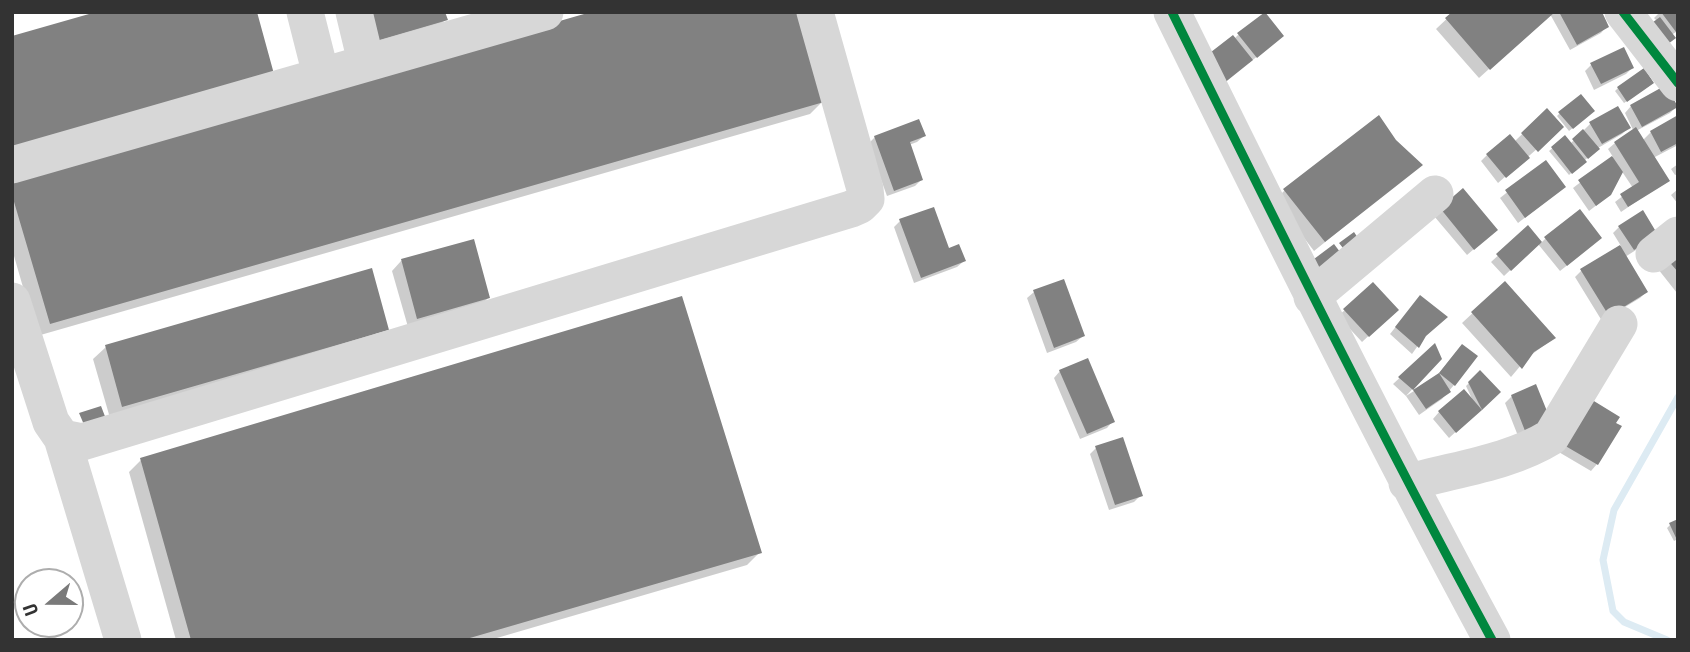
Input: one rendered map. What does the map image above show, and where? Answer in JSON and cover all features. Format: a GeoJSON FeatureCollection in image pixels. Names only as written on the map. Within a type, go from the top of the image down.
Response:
{"type":"FeatureCollection","features":[{"type":"Feature","properties":{"kind":"street"},"geometry":{"type":"LineString","coordinates":[[305,12],[321,75]]}},
{"type":"Feature","properties":{"kind":"street"},"geometry":{"type":"LineString","coordinates":[[354,12],[366,62]]}},
{"type":"Feature","properties":{"kind":"street"},"geometry":{"type":"LineString","coordinates":[[12,165],[545,12]]}},
{"type":"Feature","properties":{"kind":"street"},"geometry":{"type":"LineString","coordinates":[[62,438],[82,442],[860,205],[866,199],[865,189],[815,12]]}},
{"type":"Feature","properties":{"kind":"street"},"geometry":{"type":"LineString","coordinates":[[1172,12],[1312,297],[1407,483],[1492,640]]}},
{"type":"Feature","properties":{"kind":"street"},"geometry":{"type":"LineString","coordinates":[[1623,12],[1678,83]]}},
{"type":"Feature","properties":{"kind":"street"},"geometry":{"type":"LineString","coordinates":[[1312,297],[1435,194]]}},
{"type":"Feature","properties":{"kind":"street"},"geometry":{"type":"LineString","coordinates":[[12,301],[51,422],[62,438],[123,640]]}},
{"type":"Feature","properties":{"kind":"street"},"geometry":{"type":"LineString","coordinates":[[1407,483],[1512,455],[1552,437],[1619,324]]}},
{"type":"Feature","properties":{"kind":"building"},"geometry":{"type":"Polygon","coordinates":[[[96,12],[257,12],[274,74],[12,148],[12,36],[96,12]]]}},
{"type":"Feature","properties":{"kind":"building"},"geometry":{"type":"Polygon","coordinates":[[[367,12],[445,12],[448,20],[376,41],[367,12]]]}},
{"type":"Feature","properties":{"kind":"building"},"geometry":{"type":"Polygon","coordinates":[[[591,12],[798,12],[824,102],[50,324],[12,195],[12,178],[591,12]]]}},
{"type":"Feature","properties":{"kind":"building"},"geometry":{"type":"Polygon","coordinates":[[[1265,12],[1284,36],[1257,58],[1237,33],[1265,12]]]}},
{"type":"Feature","properties":{"kind":"building"},"geometry":{"type":"Polygon","coordinates":[[[1452,12],[1555,12],[1490,70],[1445,18],[1452,12]]]}},
{"type":"Feature","properties":{"kind":"building"},"geometry":{"type":"Polygon","coordinates":[[[1559,12],[1602,12],[1609,27],[1577,45],[1559,12]]]}},
{"type":"Feature","properties":{"kind":"building"},"geometry":{"type":"Polygon","coordinates":[[[1661,12],[1678,12],[1678,31],[1676,32],[1661,12]]]}},
{"type":"Feature","properties":{"kind":"building"},"geometry":{"type":"Polygon","coordinates":[[[1660,17],[1676,38],[1664,47],[1649,25],[1660,17]]]}},
{"type":"Feature","properties":{"kind":"building"},"geometry":{"type":"Polygon","coordinates":[[[1233,35],[1253,60],[1223,84],[1202,59],[1233,35]]]}},
{"type":"Feature","properties":{"kind":"building"},"geometry":{"type":"Polygon","coordinates":[[[1624,47],[1634,68],[1601,84],[1590,63],[1624,47]]]}},
{"type":"Feature","properties":{"kind":"building"},"geometry":{"type":"Polygon","coordinates":[[[1644,68],[1654,83],[1627,102],[1617,87],[1644,68]]]}},
{"type":"Feature","properties":{"kind":"building"},"geometry":{"type":"Polygon","coordinates":[[[1666,85],[1678,107],[1642,127],[1630,105],[1666,85]]]}},
{"type":"Feature","properties":{"kind":"building"},"geometry":{"type":"Polygon","coordinates":[[[1581,94],[1595,111],[1573,129],[1558,112],[1581,94]]]}},
{"type":"Feature","properties":{"kind":"building"},"geometry":{"type":"Polygon","coordinates":[[[1618,106],[1631,128],[1602,144],[1589,122],[1618,106]]]}},
{"type":"Feature","properties":{"kind":"building"},"geometry":{"type":"Polygon","coordinates":[[[1547,108],[1564,127],[1538,152],[1521,133],[1547,108]]]}},
{"type":"Feature","properties":{"kind":"building"},"geometry":{"type":"Polygon","coordinates":[[[1379,115],[1396,140],[1423,165],[1325,242],[1283,189],[1379,115]]]}},
{"type":"Feature","properties":{"kind":"building"},"geometry":{"type":"Polygon","coordinates":[[[1678,115],[1678,143],[1661,152],[1650,131],[1678,115]]]}},
{"type":"Feature","properties":{"kind":"building"},"geometry":{"type":"Polygon","coordinates":[[[919,119],[926,136],[910,142],[923,180],[894,191],[874,136],[919,119]]]}},
{"type":"Feature","properties":{"kind":"building"},"geometry":{"type":"Polygon","coordinates":[[[1636,127],[1670,181],[1628,207],[1620,194],[1639,182],[1614,142],[1636,127]]]}},
{"type":"Feature","properties":{"kind":"building"},"geometry":{"type":"Polygon","coordinates":[[[1583,129],[1600,149],[1588,159],[1572,139],[1583,129]]]}},
{"type":"Feature","properties":{"kind":"building"},"geometry":{"type":"Polygon","coordinates":[[[1510,134],[1530,158],[1506,178],[1486,154],[1510,134]]]}},
{"type":"Feature","properties":{"kind":"building"},"geometry":{"type":"Polygon","coordinates":[[[1565,135],[1587,162],[1572,174],[1551,147],[1565,135]]]}},
{"type":"Feature","properties":{"kind":"building"},"geometry":{"type":"Polygon","coordinates":[[[1612,156],[1623,172],[1611,195],[1596,206],[1578,180],[1612,156]]]}},
{"type":"Feature","properties":{"kind":"building"},"geometry":{"type":"Polygon","coordinates":[[[1546,160],[1566,187],[1525,218],[1505,190],[1546,160]]]}},
{"type":"Feature","properties":{"kind":"building"},"geometry":{"type":"Polygon","coordinates":[[[1463,188],[1498,230],[1474,250],[1440,208],[1463,188]]]}},
{"type":"Feature","properties":{"kind":"building"},"geometry":{"type":"Polygon","coordinates":[[[934,207],[949,248],[959,244],[966,261],[921,278],[899,219],[934,207]]]}},
{"type":"Feature","properties":{"kind":"building"},"geometry":{"type":"Polygon","coordinates":[[[1580,209],[1602,238],[1567,266],[1544,237],[1580,209]]]}},
{"type":"Feature","properties":{"kind":"building"},"geometry":{"type":"Polygon","coordinates":[[[1643,210],[1658,235],[1634,250],[1618,226],[1643,210]]]}},
{"type":"Feature","properties":{"kind":"building"},"geometry":{"type":"Polygon","coordinates":[[[1528,225],[1542,242],[1511,271],[1496,254],[1528,225]]]}},
{"type":"Feature","properties":{"kind":"building"},"geometry":{"type":"Polygon","coordinates":[[[1354,232],[1364,247],[1350,257],[1339,243],[1354,232]]]}},
{"type":"Feature","properties":{"kind":"building"},"geometry":{"type":"Polygon","coordinates":[[[474,239],[490,298],[417,319],[401,259],[474,239]]]}},
{"type":"Feature","properties":{"kind":"building"},"geometry":{"type":"Polygon","coordinates":[[[1334,244],[1346,260],[1322,278],[1310,262],[1334,244]]]}},
{"type":"Feature","properties":{"kind":"building"},"geometry":{"type":"Polygon","coordinates":[[[1620,245],[1648,292],[1609,316],[1580,269],[1620,245]]]}},
{"type":"Feature","properties":{"kind":"building"},"geometry":{"type":"Polygon","coordinates":[[[1678,249],[1678,272],[1666,258],[1678,249]]]}},
{"type":"Feature","properties":{"kind":"building"},"geometry":{"type":"Polygon","coordinates":[[[372,268],[389,330],[122,407],[105,345],[372,268]]]}},
{"type":"Feature","properties":{"kind":"building"},"geometry":{"type":"Polygon","coordinates":[[[1064,279],[1085,336],[1054,348],[1033,290],[1064,279]]]}},
{"type":"Feature","properties":{"kind":"building"},"geometry":{"type":"Polygon","coordinates":[[[1505,281],[1556,338],[1534,352],[1522,369],[1471,312],[1505,281]]]}},
{"type":"Feature","properties":{"kind":"building"},"geometry":{"type":"Polygon","coordinates":[[[1373,282],[1399,310],[1369,337],[1343,309],[1373,282]]]}},
{"type":"Feature","properties":{"kind":"building"},"geometry":{"type":"Polygon","coordinates":[[[1420,295],[1448,317],[1426,336],[1419,348],[1395,327],[1420,295]]]}},
{"type":"Feature","properties":{"kind":"building"},"geometry":{"type":"Polygon","coordinates":[[[682,296],[762,553],[463,640],[191,640],[140,458],[682,296]]]}},
{"type":"Feature","properties":{"kind":"building"},"geometry":{"type":"Polygon","coordinates":[[[1435,343],[1442,359],[1413,390],[1398,377],[1435,343]]]}},
{"type":"Feature","properties":{"kind":"building"},"geometry":{"type":"Polygon","coordinates":[[[1462,344],[1478,356],[1455,386],[1439,373],[1462,344]]]}},
{"type":"Feature","properties":{"kind":"building"},"geometry":{"type":"Polygon","coordinates":[[[1088,358],[1115,422],[1087,434],[1059,370],[1088,358]]]}},
{"type":"Feature","properties":{"kind":"building"},"geometry":{"type":"Polygon","coordinates":[[[1480,370],[1501,392],[1482,410],[1468,382],[1480,370]]]}},
{"type":"Feature","properties":{"kind":"building"},"geometry":{"type":"Polygon","coordinates":[[[1439,373],[1451,392],[1426,409],[1413,390],[1439,373]]]}},
{"type":"Feature","properties":{"kind":"building"},"geometry":{"type":"Polygon","coordinates":[[[1536,384],[1553,426],[1527,436],[1511,395],[1536,384]]]}},
{"type":"Feature","properties":{"kind":"building"},"geometry":{"type":"Polygon","coordinates":[[[1464,389],[1482,410],[1456,433],[1438,411],[1464,389]]]}},
{"type":"Feature","properties":{"kind":"building"},"geometry":{"type":"Polygon","coordinates":[[[1589,398],[1620,417],[1616,423],[1622,426],[1598,465],[1562,444],[1589,398]]]}},
{"type":"Feature","properties":{"kind":"building"},"geometry":{"type":"Polygon","coordinates":[[[101,406],[106,419],[85,427],[79,413],[101,406]]]}},
{"type":"Feature","properties":{"kind":"building"},"geometry":{"type":"Polygon","coordinates":[[[1123,437],[1143,496],[1115,505],[1095,446],[1123,437]]]}},
{"type":"Feature","properties":{"kind":"building"},"geometry":{"type":"Polygon","coordinates":[[[1678,519],[1678,542],[1669,523],[1678,519]]]}},
{"type":"Feature","properties":{"kind":"waterway"},"geometry":{"type":"LineString","coordinates":[[1667,640],[1624,622],[1613,611],[1603,560],[1614,510],[1678,397]]}},
{"type":"Feature","properties":{"kind":"cycle path"},"geometry":{"type":"LineString","coordinates":[[1172,12],[1289,249],[1492,640]]}},
{"type":"Feature","properties":{"kind":"cycle path"},"geometry":{"type":"LineString","coordinates":[[1623,12],[1678,83]]}}]}
